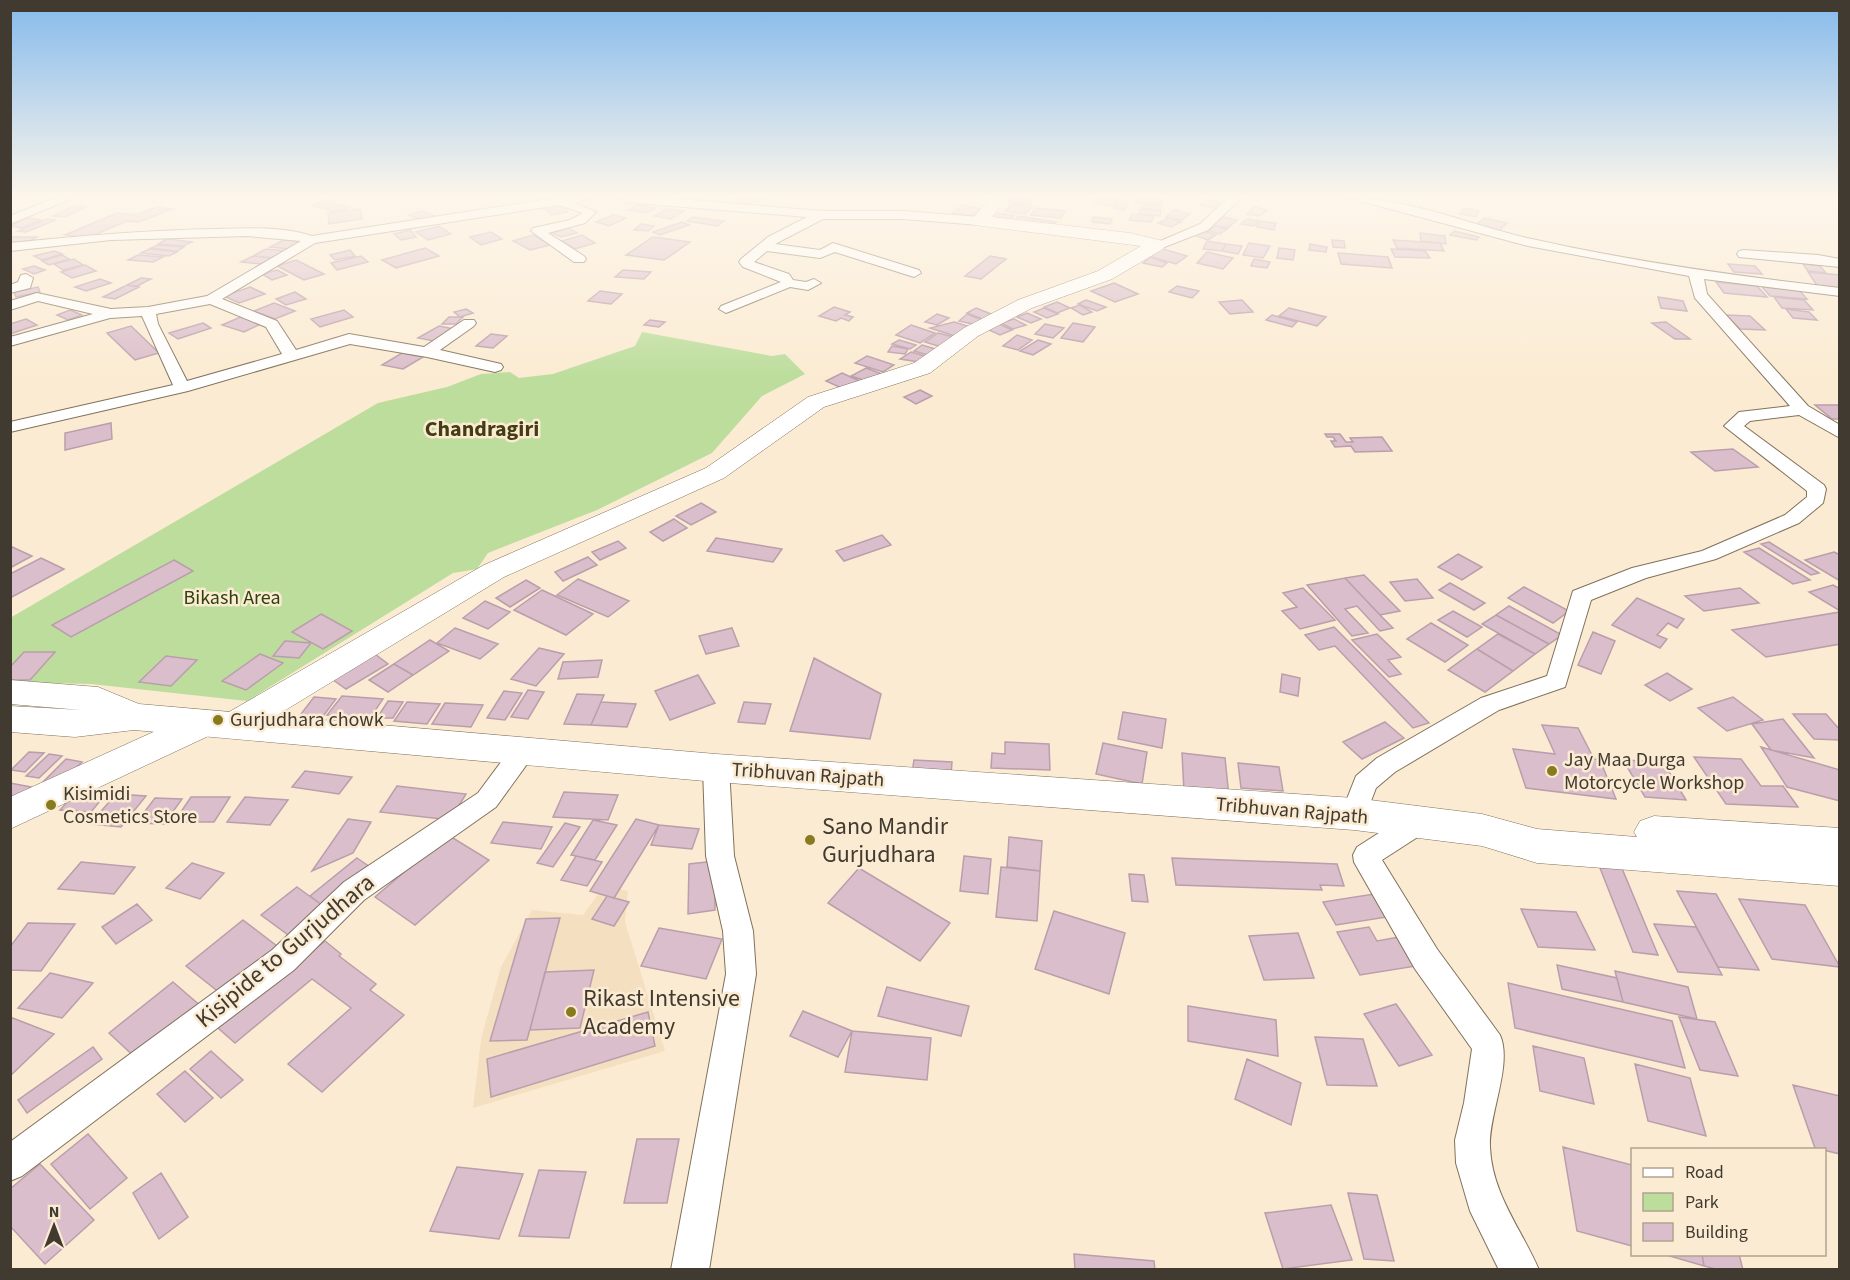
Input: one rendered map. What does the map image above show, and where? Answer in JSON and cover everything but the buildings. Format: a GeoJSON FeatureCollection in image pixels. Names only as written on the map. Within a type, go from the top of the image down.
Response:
{"type":"FeatureCollection","features":[{"type":"Feature","properties":{"kind":"highway","name":"Tribhuvan Rajpath"},"geometry":{"type":"LineString","coordinates":[[10,692],[98,699],[134,717]]}},
{"type":"Feature","properties":{"kind":"highway","name":"Tribhuvan Rajpath"},"geometry":{"type":"LineString","coordinates":[[10,719],[75,724],[134,717],[522,753],[1354,814],[1482,830],[1537,846],[1839,869]]}},
{"type":"Feature","properties":{"kind":"highway","name":"Tribhuvan Rajpath"},"geometry":{"type":"LineString","coordinates":[[1482,830],[1543,824],[1839,845]]}},
{"type":"Feature","properties":{"kind":"street"},"geometry":{"type":"LineString","coordinates":[[10,342],[110,314],[148,311],[210,300],[281,258]]}},
{"type":"Feature","properties":{"kind":"street"},"geometry":{"type":"LineString","coordinates":[[751,258],[746,262],[748,264],[784,277],[789,283]]}},
{"type":"Feature","properties":{"kind":"street"},"geometry":{"type":"LineString","coordinates":[[869,258],[914,273]]}},
{"type":"Feature","properties":{"kind":"street"},"geometry":{"type":"LineString","coordinates":[[10,814],[220,724],[494,571],[715,473],[816,402],[922,368],[971,332],[1025,304],[1105,275],[1135,258]]}},
{"type":"Feature","properties":{"kind":"street"},"geometry":{"type":"LineString","coordinates":[[1609,258],[1696,275],[1839,292]]}},
{"type":"Feature","properties":{"kind":"street"},"geometry":{"type":"LineString","coordinates":[[1799,258],[1839,264]]}},
{"type":"Feature","properties":{"kind":"street"},"geometry":{"type":"LineString","coordinates":[[1696,275],[1700,295],[1802,410],[1834,427]]}},
{"type":"Feature","properties":{"kind":"street"},"geometry":{"type":"LineString","coordinates":[[10,289],[25,285],[26,278]]}},
{"type":"Feature","properties":{"kind":"street"},"geometry":{"type":"LineString","coordinates":[[726,309],[789,283],[807,286],[814,283]]}},
{"type":"Feature","properties":{"kind":"street"},"geometry":{"type":"LineString","coordinates":[[10,306],[37,297],[110,314]]}},
{"type":"Feature","properties":{"kind":"street"},"geometry":{"type":"LineString","coordinates":[[210,300],[272,324],[291,356]]}},
{"type":"Feature","properties":{"kind":"street"},"geometry":{"type":"LineString","coordinates":[[148,311],[151,324],[182,388]]}},
{"type":"Feature","properties":{"kind":"street"},"geometry":{"type":"LineString","coordinates":[[427,351],[469,322]]}},
{"type":"Feature","properties":{"kind":"street"},"geometry":{"type":"LineString","coordinates":[[10,427],[182,388],[349,339],[427,351],[495,367]]}},
{"type":"Feature","properties":{"kind":"street"},"geometry":{"type":"LineString","coordinates":[[1354,814],[1365,783],[1386,765],[1490,704],[1557,681],[1581,596],[1639,573],[1709,555],[1792,519],[1816,499],[1817,489],[1732,426],[1745,416],[1802,410]]}},
{"type":"Feature","properties":{"kind":"street","name":"Kisipide to Gurjudhara"},"geometry":{"type":"LineString","coordinates":[[10,1164],[283,960],[354,891],[487,800],[522,753]]}},
{"type":"Feature","properties":{"kind":"street"},"geometry":{"type":"LineString","coordinates":[[690,1269],[741,974],[738,932],[720,856],[716,768]]}},
{"type":"Feature","properties":{"kind":"street"},"geometry":{"type":"LineString","coordinates":[[1417,823],[1367,855],[1368,862],[1426,959],[1489,1046],[1482,1098],[1472,1145],[1478,1184],[1497,1231],[1520,1269]]}},
{"type":"Feature","properties":{"kind":"shaded area","name":"Rikast Intensive Academy"},"geometry":{"type":"Polygon","coordinates":[[[604,886],[628,891],[625,922],[665,1051],[473,1108],[481,1039],[501,967],[532,910],[583,915],[604,886]]]}},
{"type":"Feature","properties":{"kind":"green space","name":"Bikash Area"},"geometry":{"type":"Polygon","coordinates":[[[642,332],[772,356],[785,354],[805,374],[762,396],[712,453],[597,510],[488,553],[477,569],[453,573],[247,701],[91,684],[11,682],[10,618],[378,403],[447,387],[481,374],[510,372],[519,378],[553,374],[635,346],[642,332]]]}},
{"type":"Feature","properties":{"kind":"place","name":"Gurjudhara chowk"},"geometry":{"type":"Point","coordinates":[218,720]}},
{"type":"Feature","properties":{"kind":"place","name":"Jay Maa Durga Motorcycle Workshop"},"geometry":{"type":"Point","coordinates":[1552,771]}},
{"type":"Feature","properties":{"kind":"place","name":"Kisimidi Cosmetics Store"},"geometry":{"type":"Point","coordinates":[51,805]}},
{"type":"Feature","properties":{"kind":"place","name":"Sano Mandir Gurjudhara"},"geometry":{"type":"Point","coordinates":[810,840]}},
{"type":"Feature","properties":{"kind":"place","name":"Rikast Intensive Academy"},"geometry":{"type":"Point","coordinates":[571,1012]}},
{"type":"Feature","properties":{"kind":"district","name":"Chandragiri"},"geometry":{"type":"Point","coordinates":[482,429]}}]}
